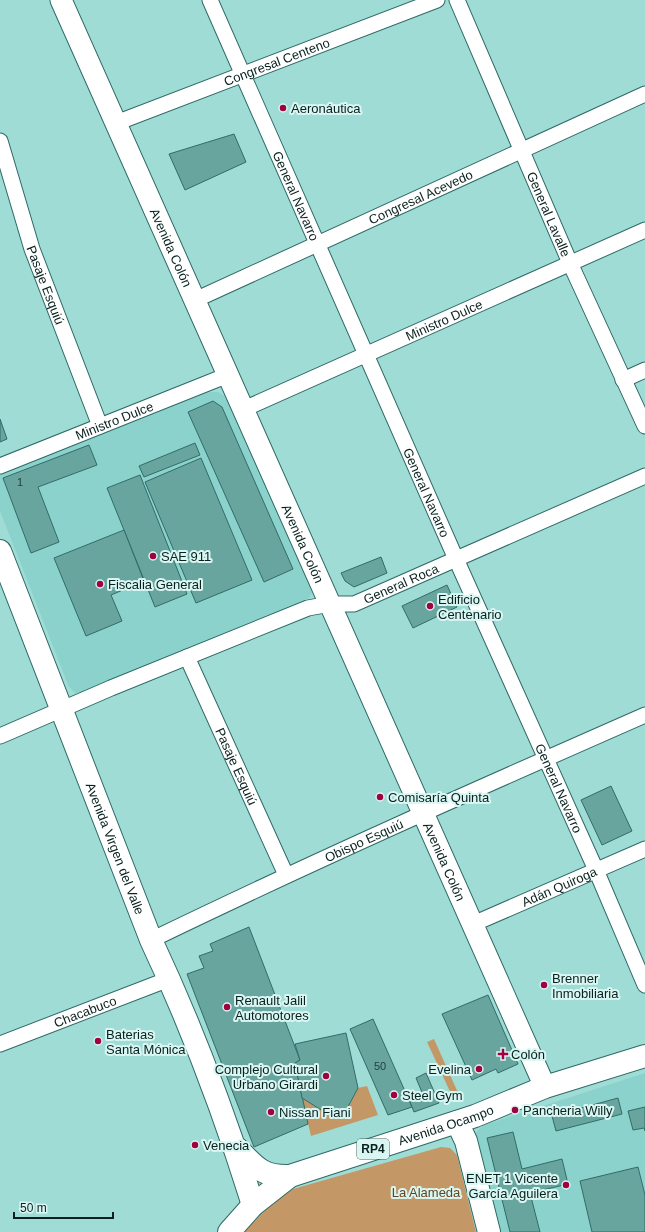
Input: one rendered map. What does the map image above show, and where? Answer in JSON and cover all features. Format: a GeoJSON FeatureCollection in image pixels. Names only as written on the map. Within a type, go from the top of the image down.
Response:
{"type":"FeatureCollection","features":[{"type":"Feature","properties":{"kind":"main road","name":"Avenida Virgen del Valle"},"geometry":{"type":"LineString","coordinates":[[0,551],[151,940],[169,979],[235,1145],[253,1205]]}},
{"type":"Feature","properties":{"kind":"main road","name":"Avenida Ocampo"},"geometry":{"type":"LineString","coordinates":[[230,1232],[253,1205],[290,1176],[457,1122],[545,1088],[645,1056]]}},
{"type":"Feature","properties":{"kind":"main road"},"geometry":{"type":"LineString","coordinates":[[457,1122],[466,1141],[489,1232]]}},
{"type":"Feature","properties":{"kind":"main road","name":"Avenida Virgen del Valle"},"geometry":{"type":"LineString","coordinates":[[235,1145],[257,1169],[277,1177],[290,1176]]}},
{"type":"Feature","properties":{"kind":"street","name":"Avenida Colón"},"geometry":{"type":"LineString","coordinates":[[61,0],[424,812],[545,1088]]}},
{"type":"Feature","properties":{"kind":"street","name":"General Navarro"},"geometry":{"type":"LineString","coordinates":[[210,0],[456,559],[596,870],[645,985]]}},
{"type":"Feature","properties":{"kind":"street","name":"Congresal Centeno"},"geometry":{"type":"LineString","coordinates":[[116,124],[437,0]]}},
{"type":"Feature","properties":{"kind":"street","name":"General Lavalle"},"geometry":{"type":"LineString","coordinates":[[457,0],[570,263],[645,426]]}},
{"type":"Feature","properties":{"kind":"street","name":"Congresal Acevedo"},"geometry":{"type":"LineString","coordinates":[[195,300],[645,94]]}},
{"type":"Feature","properties":{"kind":"street","name":"Pasaje Esquiú"},"geometry":{"type":"LineString","coordinates":[[1,148],[32,249],[100,426]]}},
{"type":"Feature","properties":{"kind":"street","name":"Ministro Dulce"},"geometry":{"type":"LineString","coordinates":[[244,409],[366,356],[645,230]]}},
{"type":"Feature","properties":{"kind":"street"},"geometry":{"type":"LineString","coordinates":[[623,380],[645,370]]}},
{"type":"Feature","properties":{"kind":"street","name":"Ministro Dulce"},"geometry":{"type":"LineString","coordinates":[[0,466],[228,375]]}},
{"type":"Feature","properties":{"kind":"street","name":"General Roca"},"geometry":{"type":"LineString","coordinates":[[0,736],[308,608],[330,604],[354,604],[645,476]]}},
{"type":"Feature","properties":{"kind":"street","name":"Pasaje Esquiú"},"geometry":{"type":"LineString","coordinates":[[187,657],[286,875]]}},
{"type":"Feature","properties":{"kind":"street","name":"Obispo Esquiú"},"geometry":{"type":"LineString","coordinates":[[151,940],[286,875],[424,812],[645,715]]}},
{"type":"Feature","properties":{"kind":"street","name":"Adán Quiroga"},"geometry":{"type":"LineString","coordinates":[[473,924],[645,849]]}},
{"type":"Feature","properties":{"kind":"street","name":"Chacabuco"},"geometry":{"type":"LineString","coordinates":[[0,1044],[169,979]]}},
{"type":"Feature","properties":{"kind":"shaded area"},"geometry":{"type":"Polygon","coordinates":[[[207,392],[218,392],[228,398],[312,586],[312,593],[309,598],[83,692],[75,693],[69,687],[0,511],[0,473],[207,392]]]}},
{"type":"Feature","properties":{"kind":"shaded area","name":"ENET 1 Vicente García Aguilera"},"geometry":{"type":"Polygon","coordinates":[[[645,1073],[645,1232],[499,1232],[473,1135],[484,1125],[645,1073]]]}},
{"type":"Feature","properties":{"kind":"green space"},"geometry":{"type":"Polygon","coordinates":[[[434,1039],[459,1095],[453,1098],[427,1042],[434,1039]]]}},
{"type":"Feature","properties":{"kind":"green space"},"geometry":{"type":"Polygon","coordinates":[[[367,1086],[378,1115],[311,1136],[302,1098],[333,1118],[343,1116],[358,1088],[367,1086]]]}},
{"type":"Feature","properties":{"kind":"green space","name":"La Alameda"},"geometry":{"type":"Polygon","coordinates":[[[441,1147],[450,1148],[457,1155],[476,1232],[244,1232],[273,1202],[293,1189],[441,1147]]]}},
{"type":"Feature","properties":{"kind":"building"},"geometry":{"type":"Polygon","coordinates":[[[234,134],[246,162],[185,190],[169,154],[234,134]]]}},
{"type":"Feature","properties":{"kind":"building"},"geometry":{"type":"Polygon","coordinates":[[[213,401],[222,407],[293,569],[264,582],[188,412],[213,401]]]}},
{"type":"Feature","properties":{"kind":"building"},"geometry":{"type":"Polygon","coordinates":[[[0,419],[7,439],[0,442],[0,419]]]}},
{"type":"Feature","properties":{"kind":"building"},"geometry":{"type":"Polygon","coordinates":[[[195,443],[200,455],[144,477],[139,466],[195,443]]]}},
{"type":"Feature","properties":{"kind":"building"},"geometry":{"type":"Polygon","coordinates":[[[89,445],[97,465],[38,487],[59,542],[31,553],[3,478],[89,445]]]}},
{"type":"Feature","properties":{"kind":"building"},"geometry":{"type":"Polygon","coordinates":[[[201,458],[252,580],[196,603],[145,482],[201,458]]]}},
{"type":"Feature","properties":{"kind":"building","name":"SAE 911"},"geometry":{"type":"Polygon","coordinates":[[[140,475],[187,594],[155,607],[107,488],[140,475]]]}},
{"type":"Feature","properties":{"kind":"building","name":"Fiscalia General"},"geometry":{"type":"Polygon","coordinates":[[[124,530],[144,581],[111,595],[122,621],[86,636],[54,558],[124,530]]]}},
{"type":"Feature","properties":{"kind":"building"},"geometry":{"type":"Polygon","coordinates":[[[381,557],[387,573],[354,587],[345,581],[341,573],[381,557]]]}},
{"type":"Feature","properties":{"kind":"building","name":"Edificio Centenario"},"geometry":{"type":"Polygon","coordinates":[[[447,585],[457,607],[413,628],[402,606],[447,585]]]}},
{"type":"Feature","properties":{"kind":"building"},"geometry":{"type":"Polygon","coordinates":[[[611,786],[632,831],[602,845],[581,800],[611,786]]]}},
{"type":"Feature","properties":{"kind":"building"},"geometry":{"type":"Polygon","coordinates":[[[249,927],[300,1060],[295,1063],[308,1124],[254,1147],[187,974],[204,968],[199,956],[213,951],[210,944],[249,927]]]}},
{"type":"Feature","properties":{"kind":"building"},"geometry":{"type":"Polygon","coordinates":[[[488,995],[518,1064],[498,1073],[496,1069],[472,1080],[442,1014],[488,995]]]}},
{"type":"Feature","properties":{"kind":"building"},"geometry":{"type":"Polygon","coordinates":[[[373,1019],[412,1107],[388,1115],[350,1029],[373,1019]]]}},
{"type":"Feature","properties":{"kind":"building","name":"Complejo Cultural Urbano Girardi"},"geometry":{"type":"Polygon","coordinates":[[[346,1033],[358,1088],[343,1116],[334,1118],[302,1098],[295,1063],[300,1060],[295,1044],[346,1033]]]}},
{"type":"Feature","properties":{"kind":"building"},"geometry":{"type":"Polygon","coordinates":[[[426,1073],[439,1103],[414,1112],[410,1102],[424,1097],[416,1078],[426,1073]]]}},
{"type":"Feature","properties":{"kind":"building"},"geometry":{"type":"Polygon","coordinates":[[[618,1098],[622,1114],[556,1131],[552,1116],[618,1098]]]}},
{"type":"Feature","properties":{"kind":"building"},"geometry":{"type":"Polygon","coordinates":[[[645,1107],[645,1131],[644,1128],[633,1130],[628,1111],[645,1107]]]}},
{"type":"Feature","properties":{"kind":"building"},"geometry":{"type":"Polygon","coordinates":[[[513,1132],[522,1169],[562,1159],[568,1184],[530,1193],[540,1232],[510,1232],[487,1138],[513,1132]]]}},
{"type":"Feature","properties":{"kind":"building"},"geometry":{"type":"Polygon","coordinates":[[[638,1167],[645,1195],[645,1232],[592,1232],[580,1181],[638,1167]]]}},
{"type":"Feature","properties":{"kind":"place","name":"Aeronáutica"},"geometry":{"type":"Point","coordinates":[283,108]}},
{"type":"Feature","properties":{"kind":"place","name":"SAE 911"},"geometry":{"type":"Point","coordinates":[153,556]}},
{"type":"Feature","properties":{"kind":"place","name":"Fiscalia General"},"geometry":{"type":"Point","coordinates":[100,584]}},
{"type":"Feature","properties":{"kind":"place","name":"Edificio Centenario"},"geometry":{"type":"Point","coordinates":[430,606]}},
{"type":"Feature","properties":{"kind":"place","name":"Comisaría Quinta"},"geometry":{"type":"Point","coordinates":[380,797]}},
{"type":"Feature","properties":{"kind":"place","name":"Brenner Inmobiliaria"},"geometry":{"type":"Point","coordinates":[544,985]}},
{"type":"Feature","properties":{"kind":"place","name":"Renault Jalil Automotores"},"geometry":{"type":"Point","coordinates":[227,1007]}},
{"type":"Feature","properties":{"kind":"place","name":"Baterias Santa Mónica"},"geometry":{"type":"Point","coordinates":[98,1041]}},
{"type":"Feature","properties":{"kind":"place","name":"Colón"},"geometry":{"type":"Point","coordinates":[503,1054]}},
{"type":"Feature","properties":{"kind":"place","name":"Evelina"},"geometry":{"type":"Point","coordinates":[479,1069]}},
{"type":"Feature","properties":{"kind":"place","name":"Complejo Cultural Urbano Girardi"},"geometry":{"type":"Point","coordinates":[326,1076]}},
{"type":"Feature","properties":{"kind":"place","name":"Steel Gym"},"geometry":{"type":"Point","coordinates":[394,1095]}},
{"type":"Feature","properties":{"kind":"place","name":"Pancheria Willy"},"geometry":{"type":"Point","coordinates":[515,1110]}},
{"type":"Feature","properties":{"kind":"place","name":"Nissan Fiani"},"geometry":{"type":"Point","coordinates":[271,1112]}},
{"type":"Feature","properties":{"kind":"place","name":"Venecia"},"geometry":{"type":"Point","coordinates":[195,1145]}},
{"type":"Feature","properties":{"kind":"place","name":"ENET 1 Vicente García Aguilera"},"geometry":{"type":"Point","coordinates":[566,1185]}}]}
